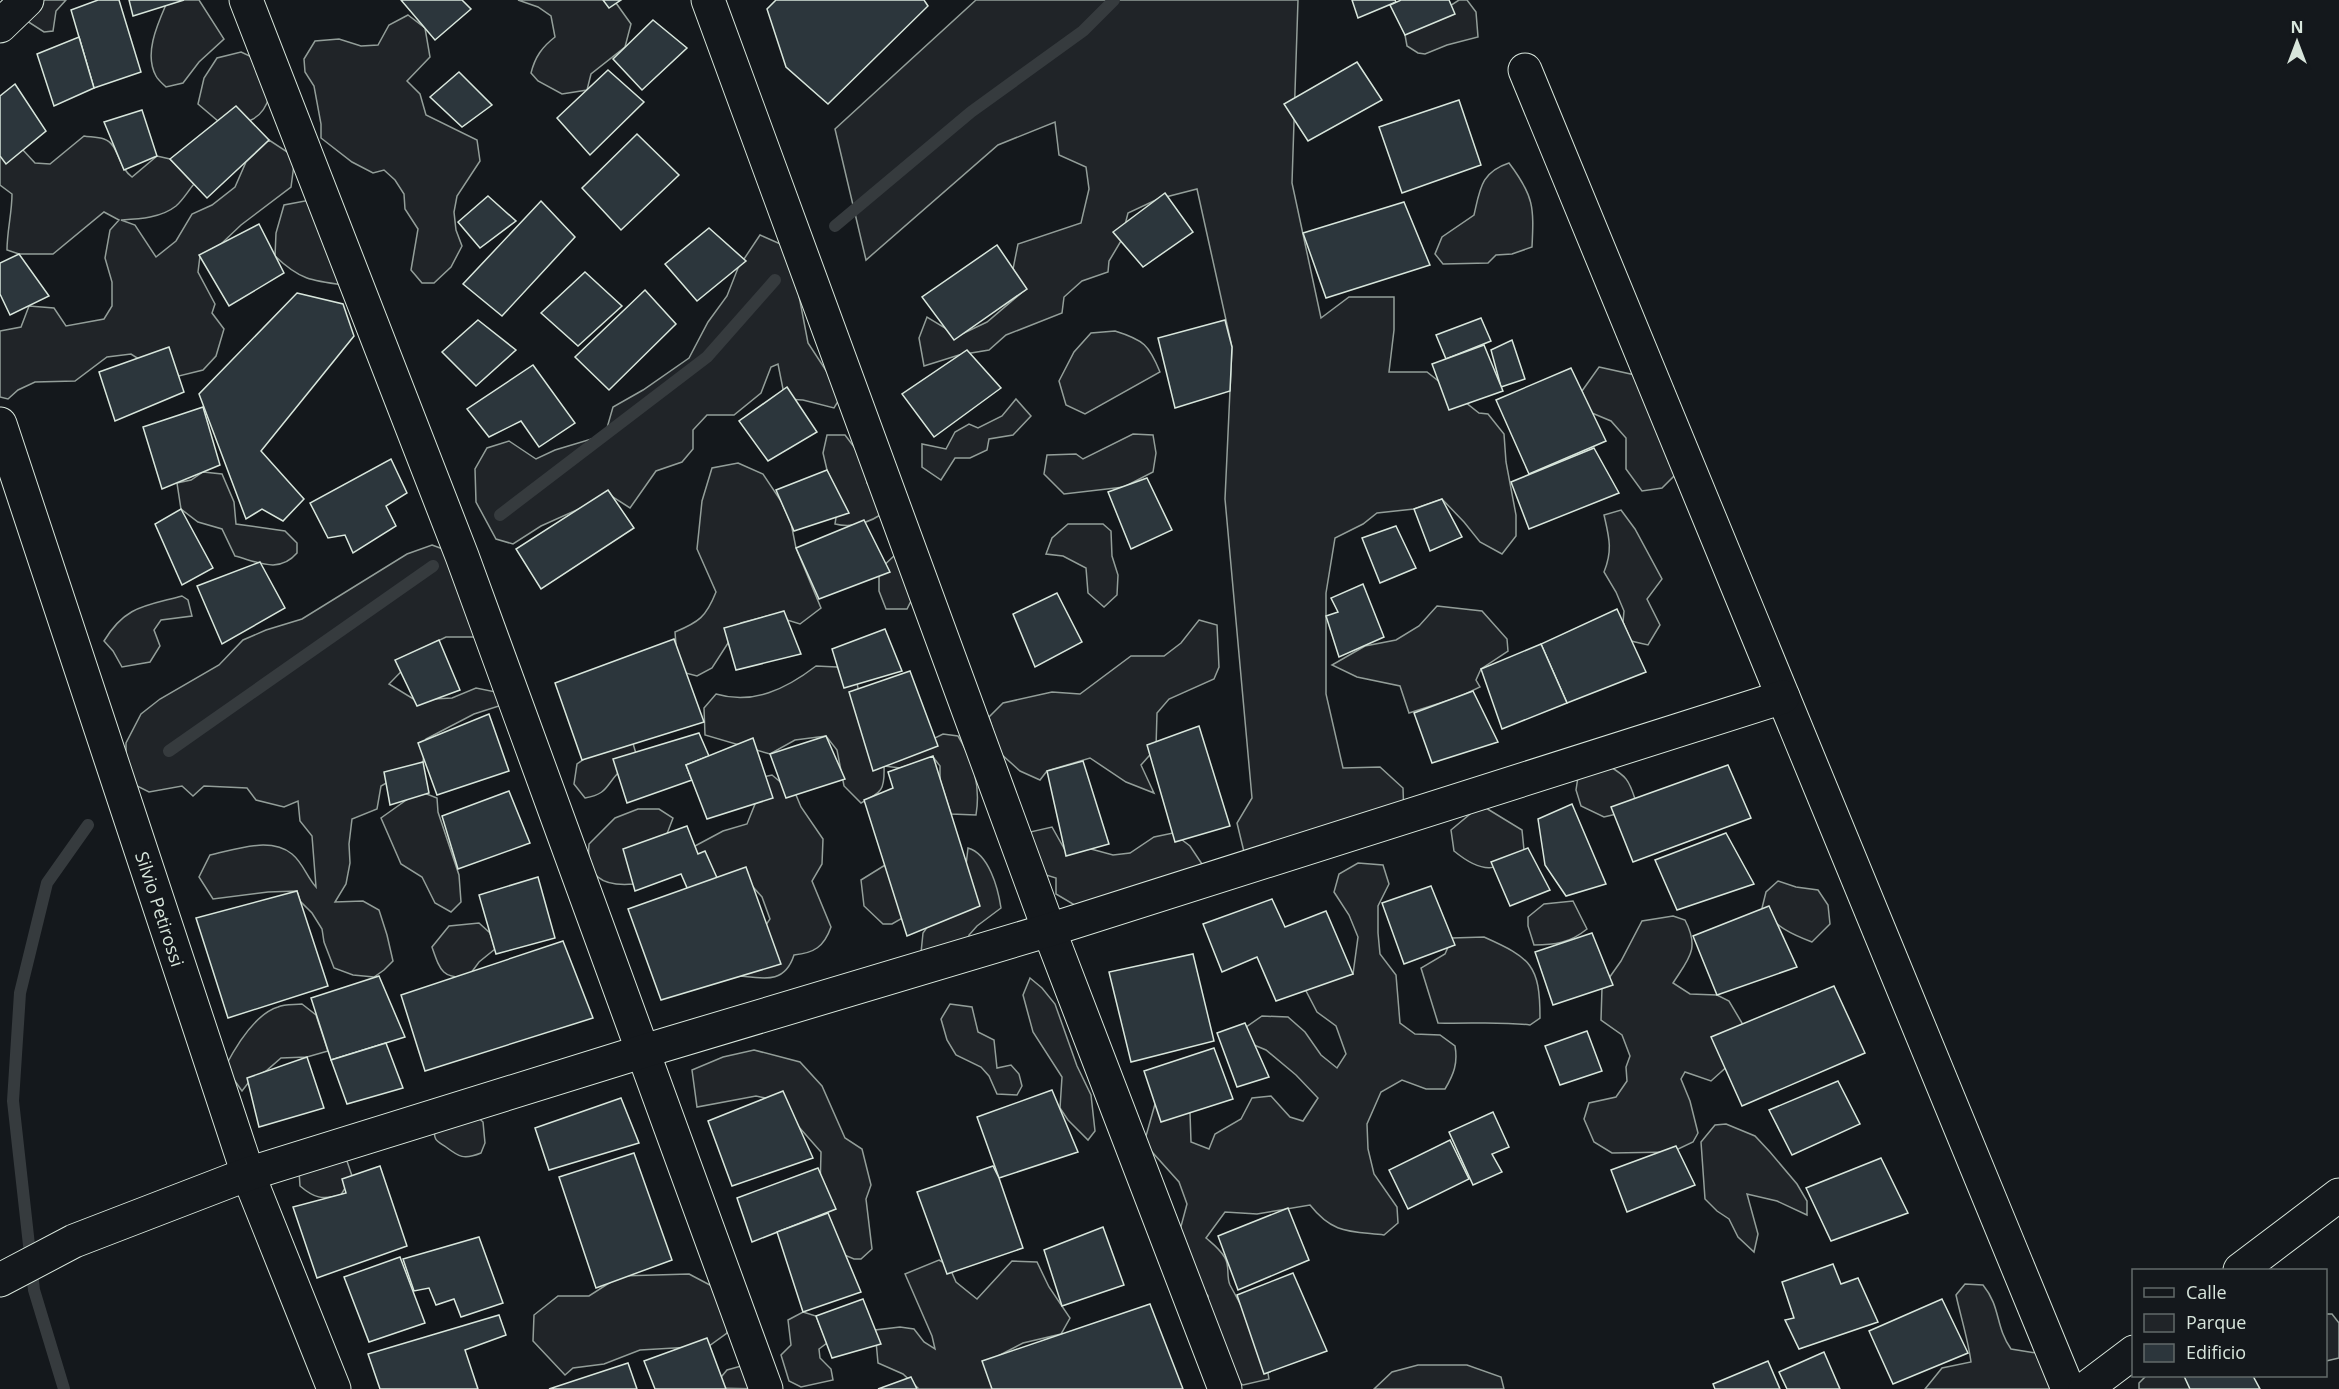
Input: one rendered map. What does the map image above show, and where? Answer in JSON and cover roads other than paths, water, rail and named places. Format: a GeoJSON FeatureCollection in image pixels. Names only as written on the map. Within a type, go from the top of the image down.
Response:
{"type":"FeatureCollection","features":[{"type":"Feature","properties":{"kind":"street"},"geometry":{"type":"LineString","coordinates":[[0,26],[27,0]]}},
{"type":"Feature","properties":{"kind":"street"},"geometry":{"type":"LineString","coordinates":[[246,0],[458,545],[766,1389]]}},
{"type":"Feature","properties":{"kind":"street"},"geometry":{"type":"LineString","coordinates":[[708,0],[1049,930],[1225,1389]]}},
{"type":"Feature","properties":{"kind":"street"},"geometry":{"type":"LineString","coordinates":[[1525,70],[2068,1389]]}},
{"type":"Feature","properties":{"kind":"street","name":"Silvio Petirossi"},"geometry":{"type":"LineString","coordinates":[[0,424],[248,1174],[334,1389]]}},
{"type":"Feature","properties":{"kind":"street"},"geometry":{"type":"LineString","coordinates":[[0,1280],[74,1241],[248,1174],[644,1051],[1049,930],[1783,696]]}},
{"type":"Feature","properties":{"kind":"street"},"geometry":{"type":"LineString","coordinates":[[2241,1269],[2339,1195]]}},
{"type":"Feature","properties":{"kind":"street"},"geometry":{"type":"LineString","coordinates":[[2085,1389],[2132,1353]]}},
{"type":"Feature","properties":{"kind":"waterway"},"geometry":{"type":"LineString","coordinates":[[835,226],[971,112],[1083,31],[1114,0]]}},
{"type":"Feature","properties":{"kind":"waterway"},"geometry":{"type":"LineString","coordinates":[[500,515],[707,357],[775,280]]}},
{"type":"Feature","properties":{"kind":"waterway"},"geometry":{"type":"LineString","coordinates":[[169,751],[433,566]]}},
{"type":"Feature","properties":{"kind":"waterway"},"geometry":{"type":"LineString","coordinates":[[64,1389],[34,1290],[13,1101],[20,993],[47,883],[88,825]]}}]}
